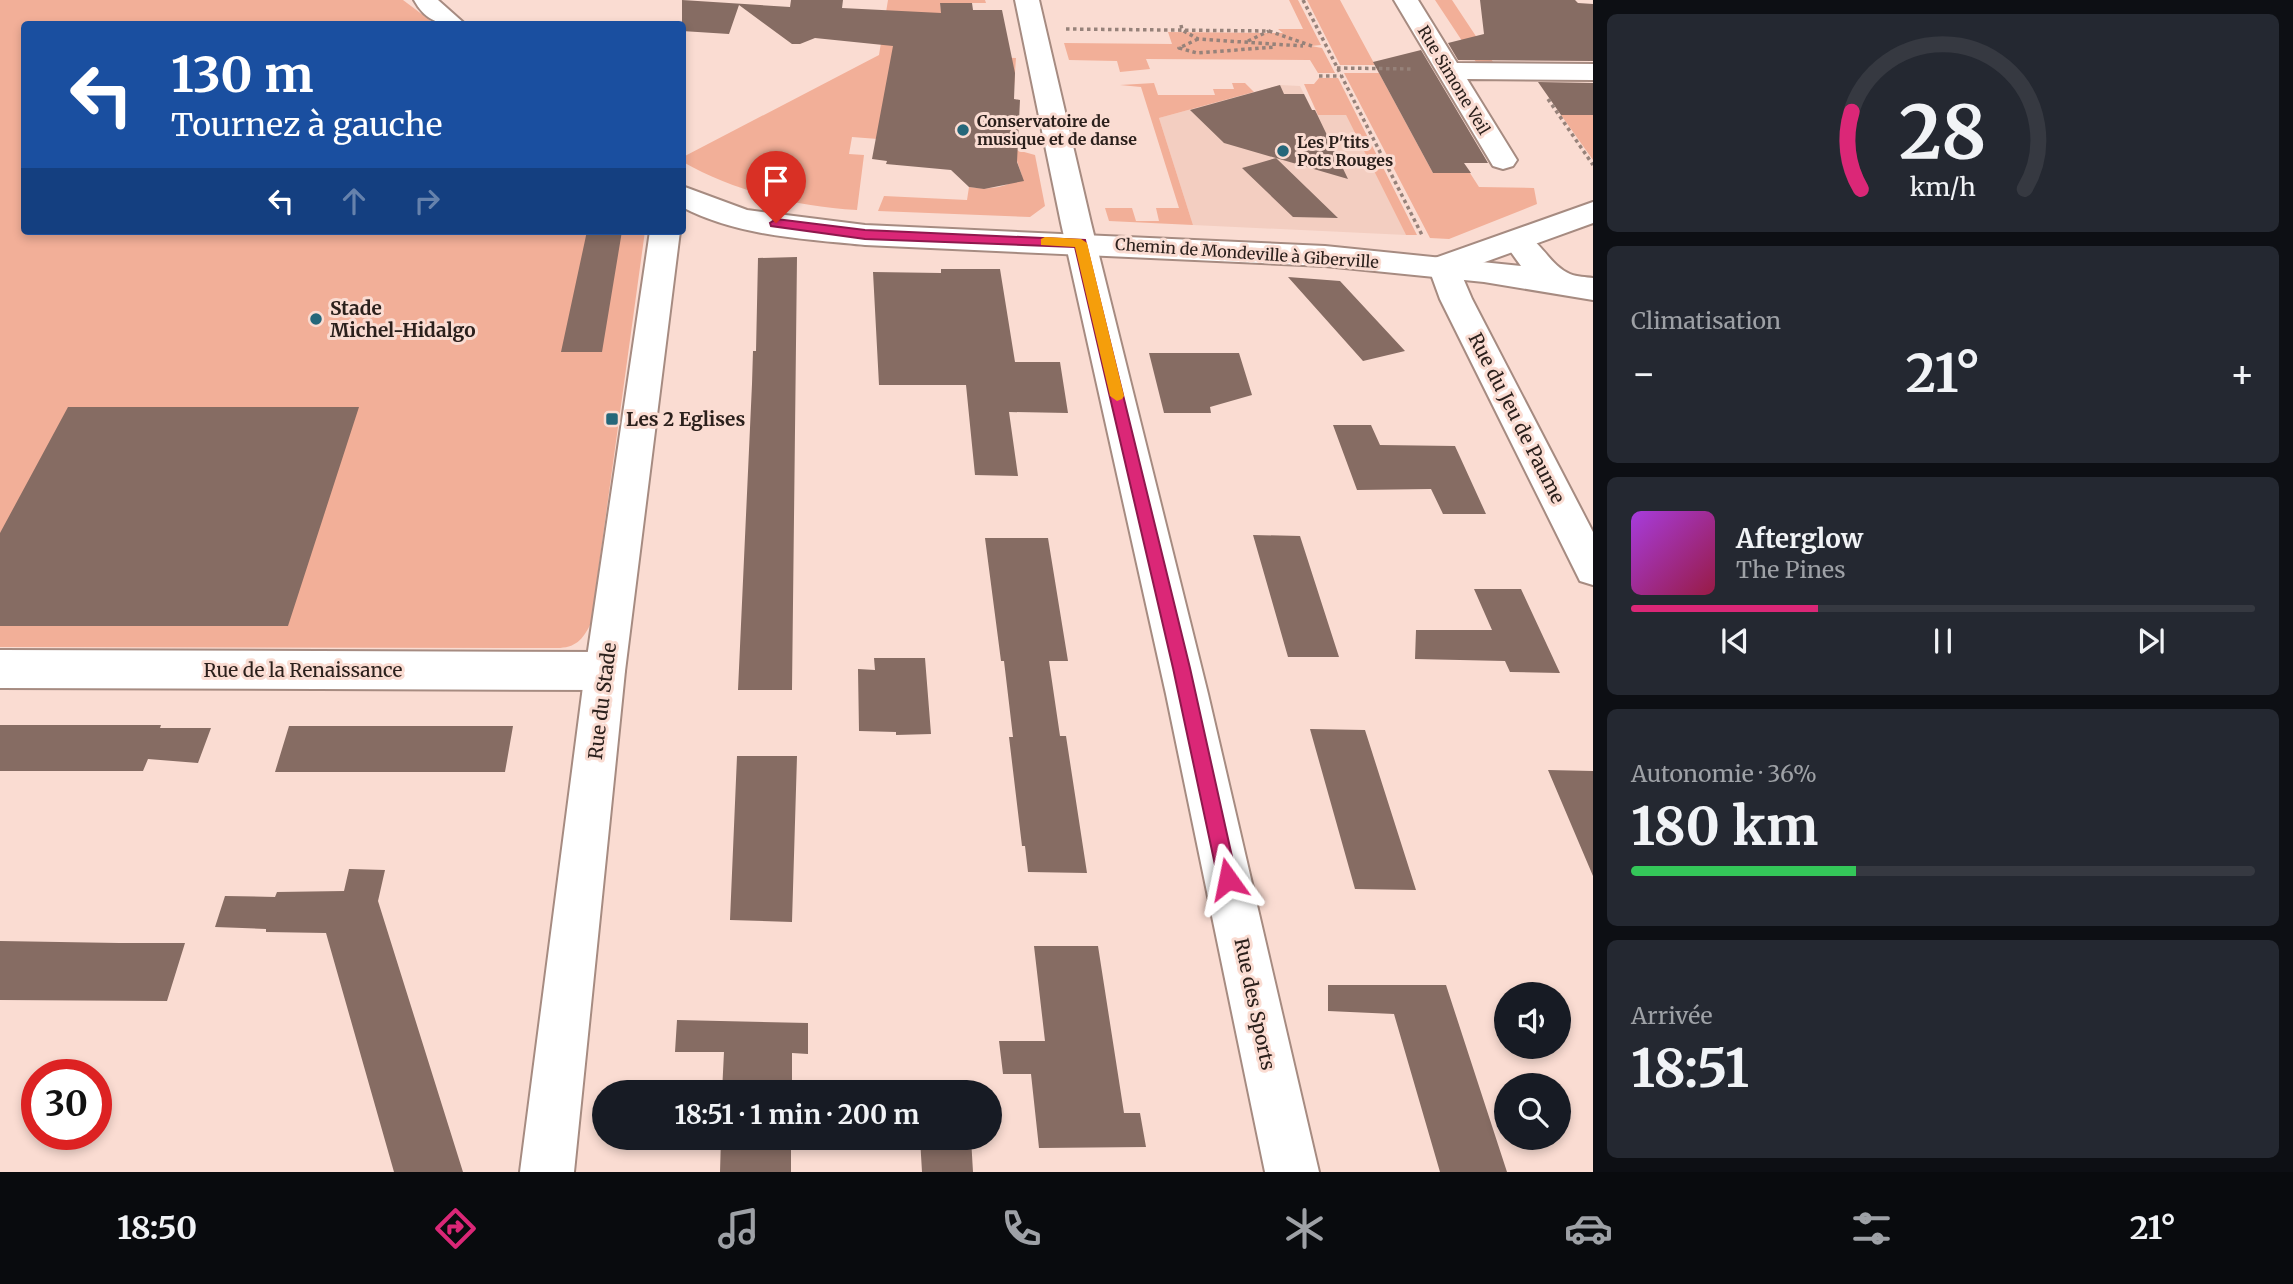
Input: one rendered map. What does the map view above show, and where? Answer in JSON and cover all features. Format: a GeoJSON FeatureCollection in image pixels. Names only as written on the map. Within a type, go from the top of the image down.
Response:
{"type":"FeatureCollection","features":[{"type":"Feature","properties":{"kind":"street"},"geometry":{"type":"LineString","coordinates":[[426,0],[430,7],[449,21]]}},
{"type":"Feature","properties":{"kind":"street","name":"Rue des Sports"},"geometry":{"type":"LineString","coordinates":[[1027,0],[1078,233],[1187,694],[1292,1172]]}},
{"type":"Feature","properties":{"kind":"street","name":"Rue Simone Veil"},"geometry":{"type":"LineString","coordinates":[[1406,0],[1503,160]]}},
{"type":"Feature","properties":{"kind":"street"},"geometry":{"type":"LineString","coordinates":[[1448,71],[1593,72]]}},
{"type":"Feature","properties":{"kind":"street","name":"Chemin de Mondeville à Giberville"},"geometry":{"type":"LineString","coordinates":[[686,200],[736,216],[821,230],[877,235],[1078,233],[1288,254],[1434,253],[1579,287]]}},
{"type":"Feature","properties":{"kind":"street"},"geometry":{"type":"LineString","coordinates":[[1434,253],[1518,241],[1593,212]]}},
{"type":"Feature","properties":{"kind":"street","name":"Rue du Stade"},"geometry":{"type":"LineString","coordinates":[[547,1172],[605,671],[664,235]]}},
{"type":"Feature","properties":{"kind":"street","name":"Chemin de Mondeville à Giberville"},"geometry":{"type":"LineString","coordinates":[[1518,241],[1538,267],[1579,287]]}},
{"type":"Feature","properties":{"kind":"street","name":"Rue du Jeu de Paume"},"geometry":{"type":"LineString","coordinates":[[1434,253],[1593,569]]}},
{"type":"Feature","properties":{"kind":"street","name":"Rue de la Renaissance"},"geometry":{"type":"LineString","coordinates":[[0,669],[605,671]]}},
{"type":"Feature","properties":{"kind":"path"},"geometry":{"type":"LineString","coordinates":[[1303,0],[1434,253]]}},
{"type":"Feature","properties":{"kind":"path"},"geometry":{"type":"LineString","coordinates":[[1100,24],[1102,30]]}},
{"type":"Feature","properties":{"kind":"path"},"geometry":{"type":"LineString","coordinates":[[1181,25],[1182,30],[1198,39],[1290,46]]}},
{"type":"Feature","properties":{"kind":"path"},"geometry":{"type":"LineString","coordinates":[[1261,25],[1264,31]]}},
{"type":"Feature","properties":{"kind":"path"},"geometry":{"type":"LineString","coordinates":[[1061,29],[1269,31],[1312,46]]}},
{"type":"Feature","properties":{"kind":"path"},"geometry":{"type":"LineString","coordinates":[[1243,51],[1247,41],[1269,31]]}},
{"type":"Feature","properties":{"kind":"path"},"geometry":{"type":"LineString","coordinates":[[1198,39],[1179,48],[1196,53],[1326,46]]}},
{"type":"Feature","properties":{"kind":"path"},"geometry":{"type":"LineString","coordinates":[[1337,68],[1420,69]]}},
{"type":"Feature","properties":{"kind":"path"},"geometry":{"type":"LineString","coordinates":[[1319,76],[1341,76]]}},
{"type":"Feature","properties":{"kind":"path"},"geometry":{"type":"LineString","coordinates":[[1542,91],[1593,165]]}},
{"type":"Feature","properties":{"kind":"shaded area","name":"Stade Michel-Hidalgo"},"geometry":{"type":"Polygon","coordinates":[[[0,0],[403,0],[431,21],[21,21],[21,235],[644,235],[591,623],[578,642],[557,648],[0,647],[0,0]]]}},
{"type":"Feature","properties":{"kind":"shaded area"},"geometry":{"type":"Polygon","coordinates":[[[888,0],[985,0],[986,3],[940,3],[947,56],[1016,58],[1014,86],[943,144],[852,137],[849,154],[864,155],[857,210],[767,196],[724,182],[686,164],[686,155],[879,55],[888,0]]]}},
{"type":"Feature","properties":{"kind":"shaded area"},"geometry":{"type":"Polygon","coordinates":[[[1289,0],[1298,0],[1321,45],[1311,46],[1322,48],[1335,73],[1318,73],[1310,60],[1146,59],[1150,69],[1120,72],[1117,61],[1069,60],[1064,43],[1172,44],[1168,32],[1283,33],[1278,29],[1303,29],[1289,0]]]}},
{"type":"Feature","properties":{"kind":"shaded area"},"geometry":{"type":"Polygon","coordinates":[[[1307,0],[1340,0],[1375,65],[1340,65],[1307,0]]]}},
{"type":"Feature","properties":{"kind":"shaded area"},"geometry":{"type":"Polygon","coordinates":[[[1435,0],[1452,0],[1495,65],[1478,65],[1435,0]]]}},
{"type":"Feature","properties":{"kind":"shaded area"},"geometry":{"type":"Polygon","coordinates":[[[1344,73],[1379,73],[1433,173],[1470,173],[1479,187],[1534,188],[1537,204],[1449,239],[1430,238],[1344,73]]]}},
{"type":"Feature","properties":{"kind":"shaded area"},"geometry":{"type":"Polygon","coordinates":[[[1319,78],[1338,78],[1417,235],[1406,235],[1346,115],[1318,115],[1304,84],[1314,84],[1319,78]]]}},
{"type":"Feature","properties":{"kind":"shaded area"},"geometry":{"type":"Polygon","coordinates":[[[1154,83],[1158,95],[1215,95],[1213,89],[1234,89],[1232,83],[1245,83],[1254,92],[1159,118],[1193,225],[1109,221],[1105,208],[1132,208],[1136,221],[1159,221],[1156,208],[1179,208],[1141,87],[1120,85],[1154,83]]]}},
{"type":"Feature","properties":{"kind":"shaded area"},"geometry":{"type":"Polygon","coordinates":[[[1280,85],[1300,86],[1312,110],[1318,114],[1346,115],[1406,235],[1193,225],[1159,118],[1280,85]]]}},
{"type":"Feature","properties":{"kind":"shaded area"},"geometry":{"type":"Polygon","coordinates":[[[1561,115],[1593,115],[1593,160],[1561,115]]]}},
{"type":"Feature","properties":{"kind":"shaded area"},"geometry":{"type":"Polygon","coordinates":[[[1013,149],[1035,155],[1045,206],[1030,217],[878,211],[884,196],[967,200],[969,187],[990,188],[1010,183],[1022,176],[1013,149]]]}},
{"type":"Feature","properties":{"kind":"building"},"geometry":{"type":"Polygon","coordinates":[[[682,0],[790,7],[791,0],[843,0],[842,8],[941,13],[940,3],[972,3],[973,10],[1002,10],[1015,73],[1014,99],[1020,100],[1017,162],[1024,181],[984,189],[969,187],[951,170],[886,164],[887,161],[872,159],[893,46],[815,38],[792,44],[739,5],[729,34],[686,31],[686,21],[682,21],[682,0]]]}},
{"type":"Feature","properties":{"kind":"building"},"geometry":{"type":"Polygon","coordinates":[[[1480,0],[1575,0],[1578,3],[1593,4],[1593,61],[1458,60],[1448,43],[1484,34],[1480,0]]]}},
{"type":"Feature","properties":{"kind":"building"},"geometry":{"type":"Polygon","coordinates":[[[1421,50],[1488,163],[1464,163],[1471,173],[1433,173],[1373,62],[1421,50]]]}},
{"type":"Feature","properties":{"kind":"building"},"geometry":{"type":"Polygon","coordinates":[[[1538,82],[1593,83],[1593,115],[1561,115],[1538,82]]]}},
{"type":"Feature","properties":{"kind":"building","name":"Les P'tits Pots Rouges"},"geometry":{"type":"Polygon","coordinates":[[[1280,85],[1284,94],[1304,94],[1312,110],[1315,110],[1348,179],[1224,143],[1190,110],[1280,85]]]}},
{"type":"Feature","properties":{"kind":"building"},"geometry":{"type":"Polygon","coordinates":[[[1276,158],[1338,218],[1293,217],[1242,168],[1276,158]]]}},
{"type":"Feature","properties":{"kind":"building"},"geometry":{"type":"Polygon","coordinates":[[[586,235],[621,235],[602,352],[561,352],[586,235]]]}},
{"type":"Feature","properties":{"kind":"building"},"geometry":{"type":"Polygon","coordinates":[[[797,257],[792,690],[738,690],[753,351],[756,351],[758,258],[797,257]]]}},
{"type":"Feature","properties":{"kind":"building"},"geometry":{"type":"Polygon","coordinates":[[[941,269],[1000,269],[1015,362],[1060,362],[1068,413],[1009,412],[1018,476],[975,475],[966,385],[879,385],[873,272],[941,273],[941,269]]]}},
{"type":"Feature","properties":{"kind":"building"},"geometry":{"type":"Polygon","coordinates":[[[1288,277],[1340,281],[1405,351],[1363,361],[1288,277]]]}},
{"type":"Feature","properties":{"kind":"building"},"geometry":{"type":"Polygon","coordinates":[[[1149,353],[1239,353],[1252,395],[1210,407],[1211,413],[1164,413],[1149,353]]]}},
{"type":"Feature","properties":{"kind":"building"},"geometry":{"type":"Polygon","coordinates":[[[68,407],[359,407],[288,626],[0,626],[0,533],[68,407]]]}},
{"type":"Feature","properties":{"kind":"building"},"geometry":{"type":"Polygon","coordinates":[[[1333,425],[1371,425],[1380,445],[1455,446],[1486,514],[1443,514],[1431,489],[1357,490],[1333,425]]]}},
{"type":"Feature","properties":{"kind":"building"},"geometry":{"type":"Polygon","coordinates":[[[1253,535],[1300,536],[1339,657],[1288,657],[1253,535]]]}},
{"type":"Feature","properties":{"kind":"building"},"geometry":{"type":"Polygon","coordinates":[[[985,538],[1048,538],[1068,661],[1049,661],[1060,736],[1066,736],[1087,873],[1028,872],[1025,846],[1022,846],[1009,737],[1013,737],[1004,661],[1001,661],[985,538]]]}},
{"type":"Feature","properties":{"kind":"building"},"geometry":{"type":"Polygon","coordinates":[[[1474,589],[1521,589],[1560,673],[1510,672],[1505,661],[1415,659],[1416,630],[1492,630],[1474,589]]]}},
{"type":"Feature","properties":{"kind":"building"},"geometry":{"type":"Polygon","coordinates":[[[874,658],[925,658],[931,734],[896,735],[896,732],[859,731],[858,669],[875,670],[874,658]]]}},
{"type":"Feature","properties":{"kind":"building"},"geometry":{"type":"Polygon","coordinates":[[[0,725],[161,725],[160,728],[211,728],[198,763],[148,759],[143,771],[0,771],[0,725]]]}},
{"type":"Feature","properties":{"kind":"building"},"geometry":{"type":"Polygon","coordinates":[[[289,726],[513,726],[505,772],[275,772],[289,726]]]}},
{"type":"Feature","properties":{"kind":"building"},"geometry":{"type":"Polygon","coordinates":[[[1310,729],[1365,730],[1416,890],[1355,889],[1310,729]]]}},
{"type":"Feature","properties":{"kind":"building"},"geometry":{"type":"Polygon","coordinates":[[[737,756],[797,756],[792,922],[730,920],[737,756]]]}},
{"type":"Feature","properties":{"kind":"building"},"geometry":{"type":"Polygon","coordinates":[[[1548,770],[1593,771],[1593,876],[1548,770]]]}},
{"type":"Feature","properties":{"kind":"building"},"geometry":{"type":"Polygon","coordinates":[[[349,869],[385,870],[378,901],[463,1172],[394,1172],[326,933],[266,932],[266,929],[215,927],[225,896],[275,897],[277,892],[344,891],[349,869]]]}},
{"type":"Feature","properties":{"kind":"building"},"geometry":{"type":"Polygon","coordinates":[[[0,941],[185,943],[167,1001],[0,1000],[0,941]]]}},
{"type":"Feature","properties":{"kind":"building"},"geometry":{"type":"Polygon","coordinates":[[[1034,946],[1098,946],[1124,1113],[1140,1113],[1146,1147],[1039,1148],[1031,1074],[1003,1074],[999,1041],[1045,1041],[1034,946]]]}},
{"type":"Feature","properties":{"kind":"building"},"geometry":{"type":"Polygon","coordinates":[[[1328,985],[1446,985],[1494,1132],[1494,1150],[1500,1150],[1507,1172],[1440,1172],[1394,1014],[1328,1011],[1328,985]]]}},
{"type":"Feature","properties":{"kind":"building"},"geometry":{"type":"Polygon","coordinates":[[[677,1020],[808,1023],[808,1054],[792,1053],[792,1080],[723,1080],[724,1052],[675,1052],[677,1020]]]}},
{"type":"Feature","properties":{"kind":"building"},"geometry":{"type":"Polygon","coordinates":[[[721,1150],[791,1150],[791,1172],[720,1172],[721,1150]]]}},
{"type":"Feature","properties":{"kind":"building"},"geometry":{"type":"Polygon","coordinates":[[[921,1150],[972,1150],[973,1172],[922,1172],[921,1150]]]}},
{"type":"Feature","properties":{"kind":"slow traffic"},"geometry":{"type":"LineString","coordinates":[[1045,242],[1081,243],[1117,396]]}},
{"type":"Feature","properties":{"kind":"place","name":"Conservatoire de musique et de danse"},"geometry":{"type":"Point","coordinates":[963,130]}},
{"type":"Feature","properties":{"kind":"place","name":"Les P'tits Pots Rouges"},"geometry":{"type":"Point","coordinates":[1283,151]}},
{"type":"Feature","properties":{"kind":"place","name":"Stade Michel-Hidalgo"},"geometry":{"type":"Point","coordinates":[316,319]}},
{"type":"Feature","properties":{"kind":"place","name":"Les 2 Eglises"},"geometry":{"type":"Point","coordinates":[612,419]}},
{"type":"Feature","properties":{"kind":"route"},"geometry":{"type":"LineString","coordinates":[[776,223],[865,234],[1081,243],[1228,879]]}}]}
